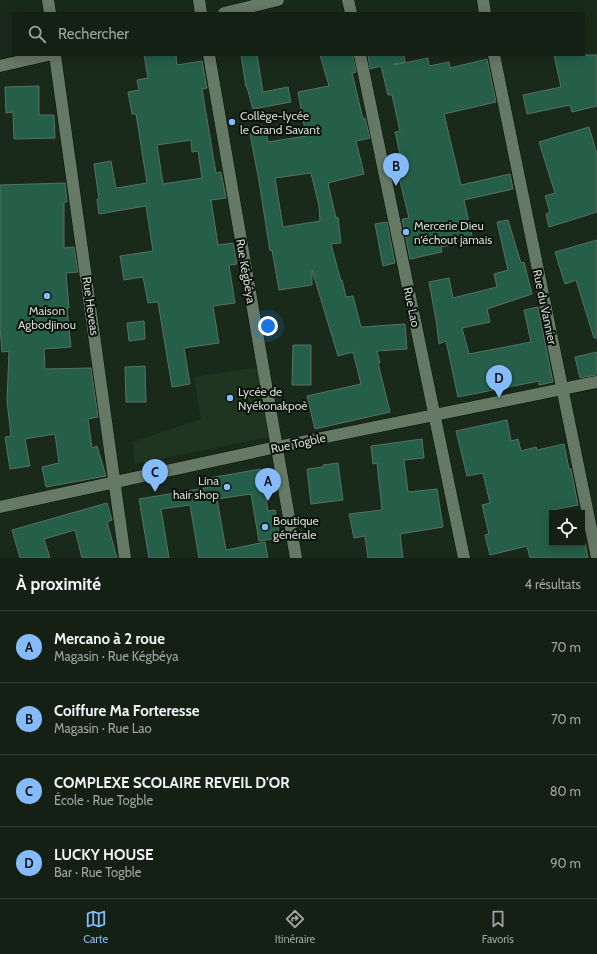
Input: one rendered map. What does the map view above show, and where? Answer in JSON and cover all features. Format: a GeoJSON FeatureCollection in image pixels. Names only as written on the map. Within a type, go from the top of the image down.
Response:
{"type":"FeatureCollection","features":[{"type":"Feature","properties":{"kind":"street"},"geometry":{"type":"LineString","coordinates":[[48,0],[50,12]]}},
{"type":"Feature","properties":{"kind":"street"},"geometry":{"type":"LineString","coordinates":[[199,0],[201,12]]}},
{"type":"Feature","properties":{"kind":"street"},"geometry":{"type":"LineString","coordinates":[[228,12],[278,0]]}},
{"type":"Feature","properties":{"kind":"street"},"geometry":{"type":"LineString","coordinates":[[348,0],[351,12]]}},
{"type":"Feature","properties":{"kind":"street"},"geometry":{"type":"LineString","coordinates":[[483,0],[485,12]]}},
{"type":"Feature","properties":{"kind":"street"},"geometry":{"type":"LineString","coordinates":[[0,66],[44,56]]}},
{"type":"Feature","properties":{"kind":"street","name":"Rue Heveas"},"geometry":{"type":"LineString","coordinates":[[55,56],[125,558]]}},
{"type":"Feature","properties":{"kind":"street","name":"Rue Kégbéya"},"geometry":{"type":"LineString","coordinates":[[209,56],[296,558]]}},
{"type":"Feature","properties":{"kind":"street","name":"Rue Lao"},"geometry":{"type":"LineString","coordinates":[[360,56],[464,558]]}},
{"type":"Feature","properties":{"kind":"street","name":"Rue du Vannier"},"geometry":{"type":"LineString","coordinates":[[494,56],[597,558]]}},
{"type":"Feature","properties":{"kind":"street","name":"Rue Togble"},"geometry":{"type":"LineString","coordinates":[[0,507],[277,447],[597,382]]}},
{"type":"Feature","properties":{"kind":"shaded area","name":"Lycée de Nyékonakpoè"},"geometry":{"type":"Polygon","coordinates":[[[259,367],[268,437],[135,464],[133,442],[201,419],[194,377],[259,367]]]}},
{"type":"Feature","properties":{"kind":"building"},"geometry":{"type":"Polygon","coordinates":[[[597,55],[597,106],[572,112],[570,105],[527,114],[523,95],[561,87],[554,56],[597,55]]]}},
{"type":"Feature","properties":{"kind":"building"},"geometry":{"type":"Polygon","coordinates":[[[144,56],[176,56],[177,65],[202,61],[207,88],[202,89],[216,173],[221,172],[226,198],[211,200],[218,245],[233,243],[237,264],[229,265],[235,303],[213,306],[219,343],[184,348],[190,384],[172,387],[158,302],[148,303],[143,277],[124,280],[120,256],[153,251],[146,206],[99,214],[97,199],[99,199],[94,164],[111,161],[116,188],[147,183],[136,114],[132,114],[128,92],[139,90],[137,80],[148,78],[144,56]],[[191,140],[157,145],[163,184],[202,178],[198,151],[192,152],[191,140]]]}},
{"type":"Feature","properties":{"kind":"building"},"geometry":{"type":"Polygon","coordinates":[[[241,56],[257,56],[263,92],[288,87],[291,102],[253,109],[246,87],[241,56]]]}},
{"type":"Feature","properties":{"kind":"building"},"geometry":{"type":"Polygon","coordinates":[[[320,56],[353,56],[356,72],[352,73],[363,119],[365,118],[370,138],[356,141],[364,174],[328,183],[336,218],[338,217],[341,243],[331,244],[346,297],[353,296],[361,327],[405,324],[407,349],[377,351],[380,363],[378,363],[390,412],[315,429],[307,396],[361,384],[353,352],[338,356],[312,270],[312,285],[279,290],[272,250],[270,251],[249,129],[265,126],[268,142],[306,136],[298,92],[329,86],[320,56]],[[311,173],[275,178],[283,227],[320,221],[319,206],[311,173]]]}},
{"type":"Feature","properties":{"kind":"building"},"geometry":{"type":"Polygon","coordinates":[[[368,56],[404,56],[405,62],[394,65],[428,58],[429,66],[449,62],[450,68],[487,59],[496,102],[444,114],[461,185],[510,174],[513,189],[464,200],[473,240],[441,247],[442,252],[410,259],[402,219],[409,218],[399,177],[405,176],[395,132],[400,131],[392,95],[388,95],[381,66],[370,69],[368,56]]]}},
{"type":"Feature","properties":{"kind":"building"},"geometry":{"type":"Polygon","coordinates":[[[39,86],[39,115],[54,115],[55,138],[14,139],[13,112],[6,113],[5,87],[39,86]]]}},
{"type":"Feature","properties":{"kind":"building"},"geometry":{"type":"Polygon","coordinates":[[[589,127],[597,154],[597,212],[549,227],[546,214],[550,212],[545,196],[555,193],[539,142],[589,127]]]}},
{"type":"Feature","properties":{"kind":"building"},"geometry":{"type":"Polygon","coordinates":[[[65,183],[67,202],[64,202],[64,248],[74,247],[78,272],[66,273],[69,308],[67,308],[71,347],[44,349],[45,369],[91,368],[98,417],[88,419],[92,448],[97,446],[106,476],[46,487],[42,467],[59,463],[55,434],[25,439],[30,466],[10,469],[5,437],[11,436],[7,401],[9,351],[2,352],[0,327],[0,185],[65,183]]]}},
{"type":"Feature","properties":{"kind":"building"},"geometry":{"type":"Polygon","coordinates":[[[508,220],[521,263],[524,262],[532,294],[487,309],[490,322],[462,328],[469,354],[531,342],[524,310],[538,307],[553,382],[539,385],[539,381],[458,397],[446,341],[439,344],[429,282],[449,278],[453,298],[497,287],[494,274],[508,270],[497,222],[508,220]]]}},
{"type":"Feature","properties":{"kind":"building"},"geometry":{"type":"Polygon","coordinates":[[[387,222],[395,263],[383,266],[375,224],[387,222]]]}},
{"type":"Feature","properties":{"kind":"building"},"geometry":{"type":"Polygon","coordinates":[[[597,240],[597,338],[594,338],[576,280],[565,284],[555,252],[597,240]]]}},
{"type":"Feature","properties":{"kind":"building"},"geometry":{"type":"Polygon","coordinates":[[[144,321],[145,339],[129,341],[127,323],[144,321]]]}},
{"type":"Feature","properties":{"kind":"building"},"geometry":{"type":"Polygon","coordinates":[[[293,345],[311,345],[311,385],[292,385],[293,345]]]}},
{"type":"Feature","properties":{"kind":"building"},"geometry":{"type":"Polygon","coordinates":[[[597,352],[597,375],[580,378],[575,357],[597,352]]]}},
{"type":"Feature","properties":{"kind":"building"},"geometry":{"type":"Polygon","coordinates":[[[145,366],[146,402],[126,402],[125,367],[145,366]]]}},
{"type":"Feature","properties":{"kind":"building"},"geometry":{"type":"Polygon","coordinates":[[[507,420],[511,441],[518,439],[521,451],[536,447],[537,450],[564,444],[569,469],[571,469],[578,505],[549,510],[549,546],[585,546],[585,543],[588,558],[530,558],[527,546],[490,555],[485,535],[489,534],[482,505],[490,503],[483,473],[467,476],[456,431],[507,420]]]}},
{"type":"Feature","properties":{"kind":"building"},"geometry":{"type":"Polygon","coordinates":[[[422,439],[424,458],[404,460],[408,492],[437,489],[443,527],[400,534],[403,558],[368,558],[365,536],[354,538],[349,514],[382,510],[377,463],[373,464],[371,446],[422,439]]]}},
{"type":"Feature","properties":{"kind":"building"},"geometry":{"type":"Polygon","coordinates":[[[338,463],[343,500],[311,504],[307,469],[338,463]]]}},
{"type":"Feature","properties":{"kind":"building"},"geometry":{"type":"Polygon","coordinates":[[[261,469],[268,511],[275,510],[280,538],[259,541],[251,494],[217,499],[226,550],[265,542],[268,558],[199,558],[190,505],[161,509],[169,558],[149,558],[139,499],[211,487],[209,478],[261,469]]]}},
{"type":"Feature","properties":{"kind":"building"},"geometry":{"type":"Polygon","coordinates":[[[107,503],[112,520],[107,522],[117,558],[82,558],[75,530],[44,539],[50,558],[20,558],[12,530],[107,503]]]}},
{"type":"Feature","properties":{"kind":"place","name":"Collège-lycée le Grand Savant"},"geometry":{"type":"Point","coordinates":[232,122]}},
{"type":"Feature","properties":{"kind":"place","name":"Coiffure Ma Forteresse"},"geometry":{"type":"Point","coordinates":[396,186]}},
{"type":"Feature","properties":{"kind":"place","name":"Mercerie Dieu n'échout jamais"},"geometry":{"type":"Point","coordinates":[406,232]}},
{"type":"Feature","properties":{"kind":"place","name":"Maison Agbodjinou"},"geometry":{"type":"Point","coordinates":[47,296]}},
{"type":"Feature","properties":{"kind":"place","name":"Lycée de Nyékonakpoè"},"geometry":{"type":"Point","coordinates":[230,398]}},
{"type":"Feature","properties":{"kind":"place","name":"LUCKY HOUSE"},"geometry":{"type":"Point","coordinates":[499,398]}},
{"type":"Feature","properties":{"kind":"place","name":"Lina hair shop"},"geometry":{"type":"Point","coordinates":[227,487]}},
{"type":"Feature","properties":{"kind":"place","name":"COMPLEXE SCOLAIRE REVEIL D'OR"},"geometry":{"type":"Point","coordinates":[155,492]}},
{"type":"Feature","properties":{"kind":"place","name":"Mercano à 2 roue"},"geometry":{"type":"Point","coordinates":[268,501]}},
{"type":"Feature","properties":{"kind":"place","name":"Boutique générale"},"geometry":{"type":"Point","coordinates":[265,527]}}]}
